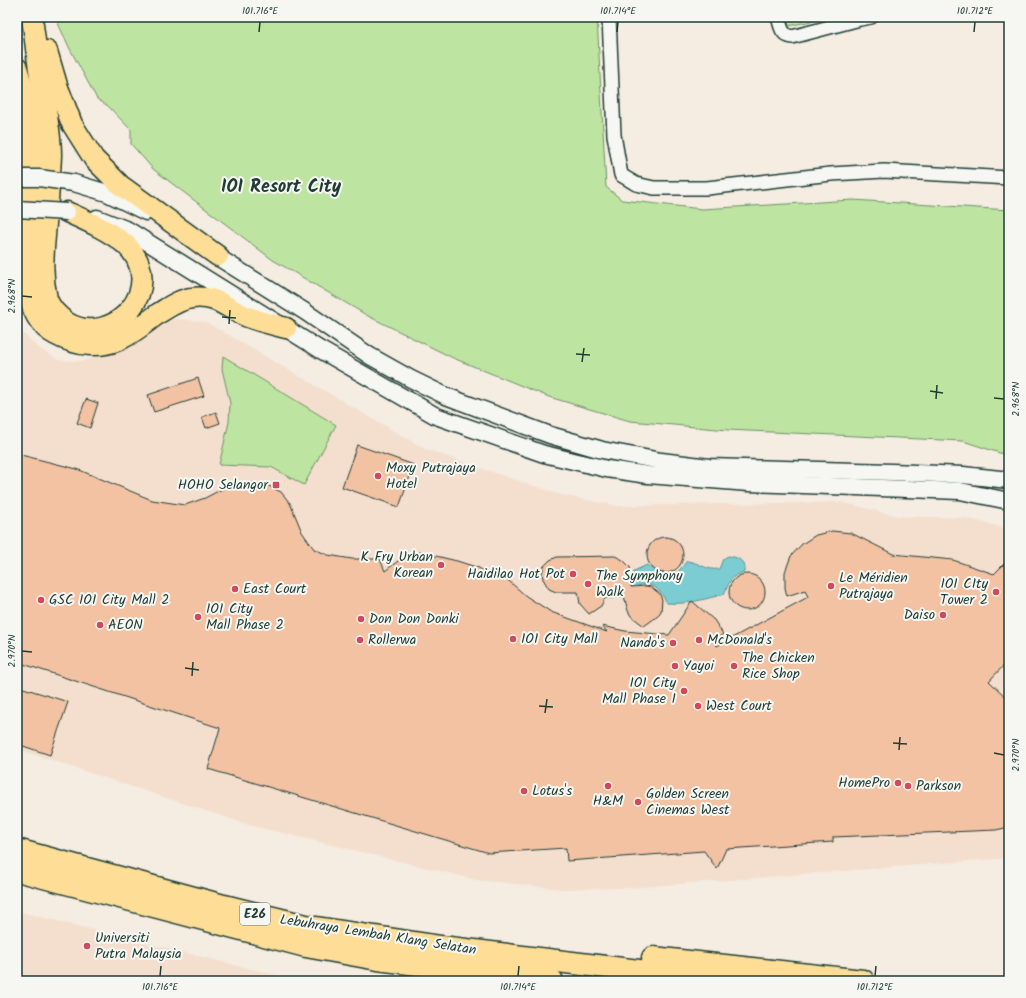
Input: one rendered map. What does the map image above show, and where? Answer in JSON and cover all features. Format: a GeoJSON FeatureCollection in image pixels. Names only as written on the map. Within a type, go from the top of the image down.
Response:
{"type":"FeatureCollection","features":[{"type":"Feature","properties":{"kind":"highway","name":"Lebuhraya Lembah Klang Selatan"},"geometry":{"type":"LineString","coordinates":[[17,850],[217,904],[310,927],[498,954],[722,981]]}},
{"type":"Feature","properties":{"kind":"highway","name":"Lebuhraya Lembah Klang Selatan"},"geometry":{"type":"LineString","coordinates":[[17,870],[306,946],[378,959],[552,981]]}},
{"type":"Feature","properties":{"kind":"highway"},"geometry":{"type":"LineString","coordinates":[[17,887],[62,883]]}},
{"type":"Feature","properties":{"kind":"highway"},"geometry":{"type":"LineString","coordinates":[[498,954],[549,952],[602,954],[695,962],[863,981]]}},
{"type":"Feature","properties":{"kind":"highway"},"geometry":{"type":"LineString","coordinates":[[439,967],[473,981]]}},
{"type":"Feature","properties":{"kind":"main road"},"geometry":{"type":"LineString","coordinates":[[32,17],[42,89],[49,126],[51,154],[44,254],[44,284],[49,303],[59,317],[73,326],[88,330],[102,328],[116,323],[135,303],[140,290],[142,278],[140,265],[126,245],[115,236],[67,212]]}},
{"type":"Feature","properties":{"kind":"main road"},"geometry":{"type":"LineString","coordinates":[[36,17],[57,85],[72,124],[94,159],[120,185],[218,256]]}},
{"type":"Feature","properties":{"kind":"main road"},"geometry":{"type":"LineString","coordinates":[[17,68],[25,96],[32,133],[27,282],[28,296],[33,311],[51,332],[66,340],[81,345],[109,343],[121,339],[175,303],[190,298],[206,298],[221,302],[247,317],[286,328]]}},
{"type":"Feature","properties":{"kind":"street"},"geometry":{"type":"LineString","coordinates":[[608,17],[614,135],[621,175],[636,184],[654,188],[708,188],[831,174],[884,171],[1009,178]]}},
{"type":"Feature","properties":{"kind":"street"},"geometry":{"type":"LineString","coordinates":[[778,17],[782,32],[786,36],[792,37],[871,17]]}},
{"type":"Feature","properties":{"kind":"street"},"geometry":{"type":"LineString","coordinates":[[17,178],[39,178],[74,183],[107,193],[166,223],[304,311],[370,356],[411,379],[446,396],[543,432],[602,450],[661,461],[710,467],[963,475],[1009,480]]}},
{"type":"Feature","properties":{"kind":"street"},"geometry":{"type":"LineString","coordinates":[[17,209],[67,212],[92,217],[128,230],[357,372],[436,416],[544,454],[607,469],[648,475],[749,483],[960,491],[1009,501]]}},
{"type":"Feature","properties":{"kind":"shaded area","name":"IOI City Mall"},"geometry":{"type":"Polygon","coordinates":[[[176,319],[206,322],[425,449],[561,495],[618,506],[841,502],[897,516],[965,518],[1009,529],[1009,858],[628,888],[561,889],[477,880],[249,825],[17,749],[17,327],[36,346],[58,360],[83,361],[114,351],[150,327],[176,319]]]}},
{"type":"Feature","properties":{"kind":"shaded area","name":"Universiti Putra Malaysia"},"geometry":{"type":"Polygon","coordinates":[[[17,911],[299,981],[17,981],[17,911]]]}},
{"type":"Feature","properties":{"kind":"green space"},"geometry":{"type":"Polygon","coordinates":[[[55,17],[597,17],[606,187],[622,200],[702,209],[853,200],[1009,210],[1009,456],[963,441],[728,430],[630,421],[549,397],[453,358],[368,316],[273,260],[153,169],[131,144],[131,130],[108,106],[97,99],[70,49],[55,17]]]}},
{"type":"Feature","properties":{"kind":"green space"},"geometry":{"type":"Polygon","coordinates":[[[787,17],[829,17],[789,26],[787,17]]]}},
{"type":"Feature","properties":{"kind":"green space"},"geometry":{"type":"Polygon","coordinates":[[[223,356],[336,425],[304,485],[271,467],[219,465],[229,422],[230,403],[222,369],[223,356]]]}},
{"type":"Feature","properties":{"kind":"water"},"geometry":{"type":"Polygon","coordinates":[[[728,556],[735,557],[742,562],[744,565],[744,572],[733,578],[724,594],[696,601],[667,603],[660,592],[651,585],[641,585],[629,591],[632,586],[634,571],[647,565],[658,572],[665,574],[677,573],[687,561],[710,569],[719,569],[723,559],[728,556]]]}},
{"type":"Feature","properties":{"kind":"building"},"geometry":{"type":"Polygon","coordinates":[[[198,378],[204,396],[154,412],[148,395],[198,378]]]}},
{"type":"Feature","properties":{"kind":"building"},"geometry":{"type":"Polygon","coordinates":[[[86,399],[98,403],[90,428],[77,423],[86,399]]]}},
{"type":"Feature","properties":{"kind":"building"},"geometry":{"type":"Polygon","coordinates":[[[216,412],[220,423],[206,428],[202,417],[216,412]]]}},
{"type":"Feature","properties":{"kind":"building","name":"Moxy Putrajaya Hotel"},"geometry":{"type":"Polygon","coordinates":[[[357,445],[414,465],[399,507],[342,487],[357,445]]]}},
{"type":"Feature","properties":{"kind":"building","name":"IOI City Mall"},"geometry":{"type":"Polygon","coordinates":[[[17,454],[77,469],[152,500],[185,505],[205,498],[226,487],[238,484],[254,483],[269,486],[281,492],[290,503],[302,532],[314,549],[328,555],[352,559],[380,559],[385,571],[402,558],[419,552],[457,561],[479,568],[495,579],[501,574],[526,596],[551,612],[607,632],[602,626],[625,631],[669,635],[692,601],[714,620],[723,634],[714,641],[717,646],[808,597],[805,590],[787,596],[785,588],[785,572],[791,556],[802,544],[816,535],[832,531],[851,533],[893,554],[953,560],[994,574],[1009,559],[1009,660],[989,681],[1009,700],[1009,827],[996,830],[833,837],[833,842],[726,849],[717,869],[704,851],[567,861],[566,848],[489,853],[208,769],[220,728],[17,662],[17,454]]]}},
{"type":"Feature","properties":{"kind":"building","name":"The Symphony Walk"},"geometry":{"type":"Polygon","coordinates":[[[668,537],[678,542],[682,548],[682,562],[678,568],[672,572],[662,573],[652,568],[648,562],[647,552],[652,542],[658,538],[668,537]]]}},
{"type":"Feature","properties":{"kind":"building","name":"The Symphony Walk"},"geometry":{"type":"Polygon","coordinates":[[[615,556],[623,560],[630,567],[631,587],[651,587],[660,594],[662,600],[661,611],[658,616],[644,626],[631,616],[624,596],[605,598],[601,606],[589,614],[580,604],[578,592],[556,592],[549,589],[543,579],[542,573],[544,566],[550,560],[557,557],[615,556]]]}},
{"type":"Feature","properties":{"kind":"building"},"geometry":{"type":"Polygon","coordinates":[[[750,574],[760,579],[764,585],[764,599],[760,605],[754,609],[744,610],[734,605],[730,599],[729,589],[734,579],[740,575],[750,574]]]}},
{"type":"Feature","properties":{"kind":"building"},"geometry":{"type":"Polygon","coordinates":[[[17,686],[68,702],[50,755],[17,744],[17,686]]]}},
{"type":"Feature","properties":{"kind":"place","name":"Moxy Putrajaya Hotel"},"geometry":{"type":"Point","coordinates":[378,476]}},
{"type":"Feature","properties":{"kind":"place","name":"HOHO Selangor"},"geometry":{"type":"Point","coordinates":[276,485]}},
{"type":"Feature","properties":{"kind":"place","name":"K Fry Urban Korean"},"geometry":{"type":"Point","coordinates":[441,565]}},
{"type":"Feature","properties":{"kind":"place","name":"Haidilao Hot Pot"},"geometry":{"type":"Point","coordinates":[573,574]}},
{"type":"Feature","properties":{"kind":"place","name":"The Symphony Walk"},"geometry":{"type":"Point","coordinates":[588,584]}},
{"type":"Feature","properties":{"kind":"place","name":"Le Méridien Putrajaya"},"geometry":{"type":"Point","coordinates":[831,586]}},
{"type":"Feature","properties":{"kind":"place","name":"East Court"},"geometry":{"type":"Point","coordinates":[235,589]}},
{"type":"Feature","properties":{"kind":"place","name":"IOI CIty Tower 2"},"geometry":{"type":"Point","coordinates":[996,592]}},
{"type":"Feature","properties":{"kind":"place","name":"GSC IOI City Mall 2"},"geometry":{"type":"Point","coordinates":[41,600]}},
{"type":"Feature","properties":{"kind":"place","name":"Daiso"},"geometry":{"type":"Point","coordinates":[943,615]}},
{"type":"Feature","properties":{"kind":"place","name":"IOI City Mall Phase 2"},"geometry":{"type":"Point","coordinates":[198,617]}},
{"type":"Feature","properties":{"kind":"place","name":"Don Don Donki"},"geometry":{"type":"Point","coordinates":[361,619]}},
{"type":"Feature","properties":{"kind":"place","name":"AEON"},"geometry":{"type":"Point","coordinates":[100,625]}},
{"type":"Feature","properties":{"kind":"place","name":"IOI City Mall"},"geometry":{"type":"Point","coordinates":[513,639]}},
{"type":"Feature","properties":{"kind":"place","name":"Rollerwa"},"geometry":{"type":"Point","coordinates":[360,640]}},
{"type":"Feature","properties":{"kind":"place","name":"McDonald's"},"geometry":{"type":"Point","coordinates":[699,640]}},
{"type":"Feature","properties":{"kind":"place","name":"Nando's"},"geometry":{"type":"Point","coordinates":[673,643]}},
{"type":"Feature","properties":{"kind":"place","name":"Yayoi"},"geometry":{"type":"Point","coordinates":[675,666]}},
{"type":"Feature","properties":{"kind":"place","name":"The Chicken Rice Shop"},"geometry":{"type":"Point","coordinates":[734,666]}},
{"type":"Feature","properties":{"kind":"place","name":"IOI City Mall Phase 1"},"geometry":{"type":"Point","coordinates":[684,691]}},
{"type":"Feature","properties":{"kind":"place","name":"West Court"},"geometry":{"type":"Point","coordinates":[698,706]}},
{"type":"Feature","properties":{"kind":"place","name":"HomePro"},"geometry":{"type":"Point","coordinates":[898,783]}},
{"type":"Feature","properties":{"kind":"place","name":"H&M"},"geometry":{"type":"Point","coordinates":[608,786]}},
{"type":"Feature","properties":{"kind":"place","name":"Parkson"},"geometry":{"type":"Point","coordinates":[908,786]}},
{"type":"Feature","properties":{"kind":"place","name":"Lotus's"},"geometry":{"type":"Point","coordinates":[524,791]}},
{"type":"Feature","properties":{"kind":"place","name":"Golden Screen Cinemas West"},"geometry":{"type":"Point","coordinates":[638,802]}},
{"type":"Feature","properties":{"kind":"place","name":"Universiti Putra Malaysia"},"geometry":{"type":"Point","coordinates":[87,946]}},
{"type":"Feature","properties":{"kind":"district","name":"IOI Resort City"},"geometry":{"type":"Point","coordinates":[281,187]}}]}
